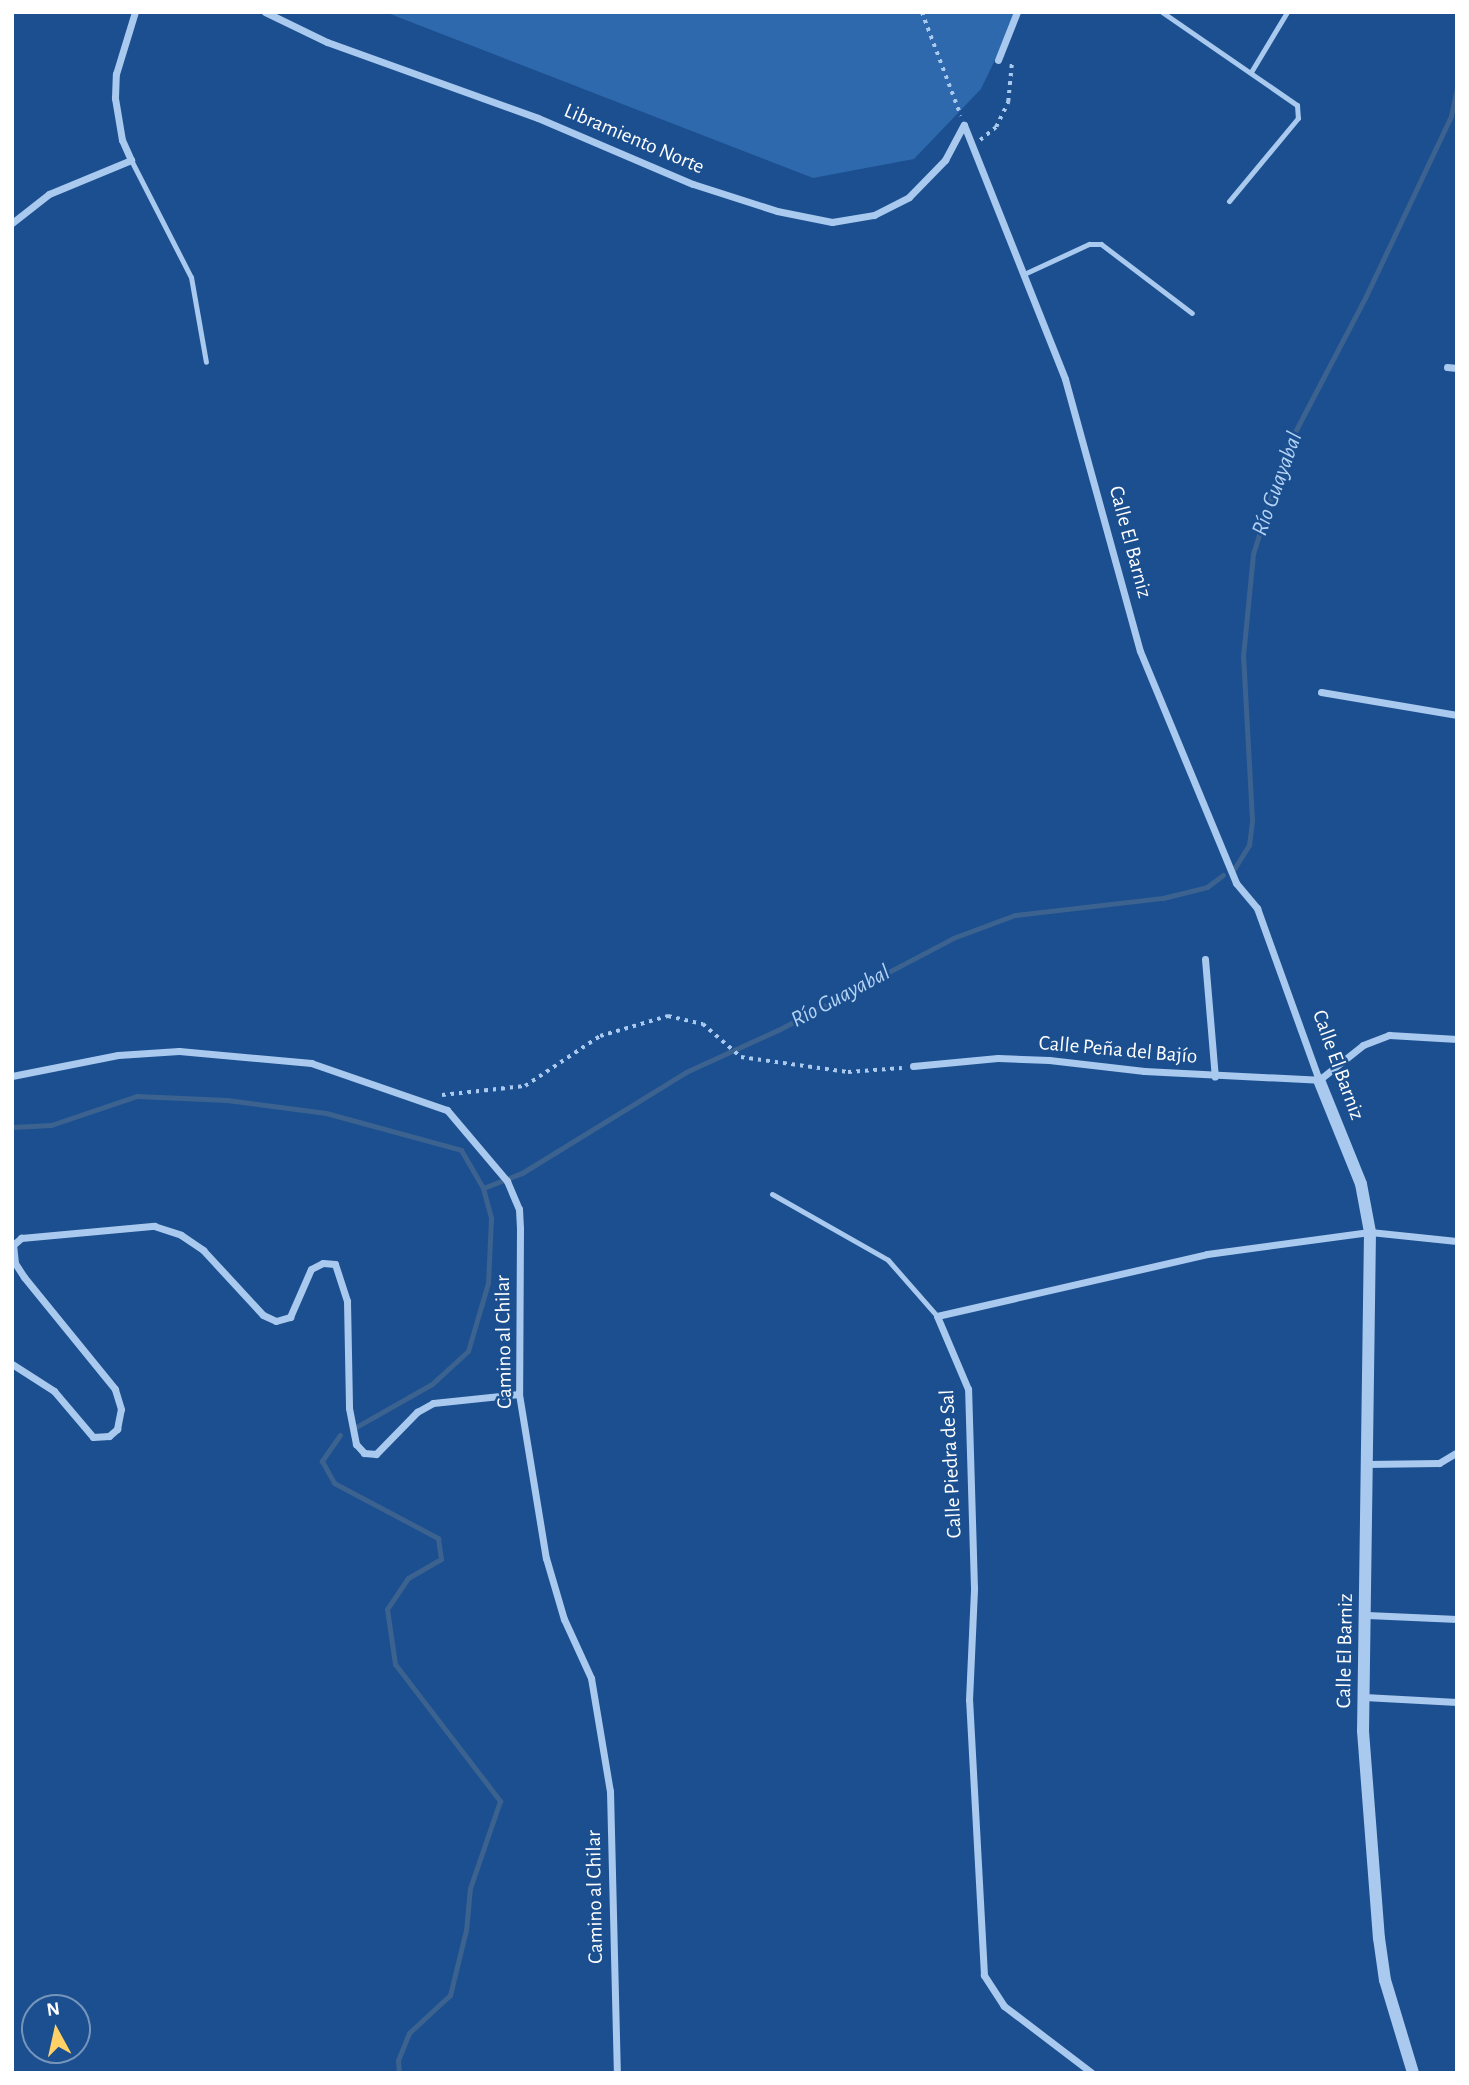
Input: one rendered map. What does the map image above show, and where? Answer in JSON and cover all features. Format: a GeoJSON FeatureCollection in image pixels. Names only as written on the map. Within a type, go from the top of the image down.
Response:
{"type":"FeatureCollection","features":[{"type":"Feature","properties":{"kind":"street"},"geometry":{"type":"LineString","coordinates":[[12,223],[49,194],[131,160],[121,140],[114,98],[117,74],[135,12]]}},
{"type":"Feature","properties":{"kind":"street","name":"Libramiento Norte"},"geometry":{"type":"LineString","coordinates":[[265,12],[327,42],[538,118],[693,184],[777,211],[832,222],[874,215],[909,197],[944,160],[964,125]]}},
{"type":"Feature","properties":{"kind":"street"},"geometry":{"type":"LineString","coordinates":[[998,60],[1017,12]]}},
{"type":"Feature","properties":{"kind":"street","name":"Calle El Barniz"},"geometry":{"type":"LineString","coordinates":[[964,125],[1065,379],[1140,651],[1236,883],[1256,908],[1361,1184],[1370,1232],[1364,1697],[1379,1938],[1385,1980],[1413,2073]]}},
{"type":"Feature","properties":{"kind":"street"},"geometry":{"type":"LineString","coordinates":[[1447,367],[1457,368]]}},
{"type":"Feature","properties":{"kind":"street"},"geometry":{"type":"LineString","coordinates":[[1321,692],[1457,715]]}},
{"type":"Feature","properties":{"kind":"street"},"geometry":{"type":"LineString","coordinates":[[1205,958],[1215,1077]]}},
{"type":"Feature","properties":{"kind":"street"},"geometry":{"type":"LineString","coordinates":[[1320,1080],[1363,1045],[1389,1035],[1457,1039]]}},
{"type":"Feature","properties":{"kind":"street","name":"Camino al Chilar"},"geometry":{"type":"LineString","coordinates":[[12,1076],[118,1055],[179,1051],[311,1063],[423,1099],[447,1110],[506,1179],[519,1209],[519,1394],[546,1558],[564,1619],[591,1678],[610,1791],[617,2073]]}},
{"type":"Feature","properties":{"kind":"street","name":"Calle Peña del Bajío"},"geometry":{"type":"LineString","coordinates":[[913,1066],[998,1058],[1049,1060],[1215,1077],[1320,1080]]}},
{"type":"Feature","properties":{"kind":"street"},"geometry":{"type":"LineString","coordinates":[[12,1364],[54,1391],[93,1437],[109,1436],[117,1429],[121,1409],[115,1389],[24,1277],[15,1263],[13,1245],[21,1238],[155,1226],[181,1235],[203,1250],[263,1315],[276,1321],[290,1317],[311,1269],[323,1263],[335,1264],[347,1301],[349,1408],[356,1444],[364,1453],[376,1454],[417,1412],[433,1403],[519,1394]]}},
{"type":"Feature","properties":{"kind":"street"},"geometry":{"type":"LineString","coordinates":[[937,1316],[1207,1254],[1370,1232],[1457,1241]]}},
{"type":"Feature","properties":{"kind":"street","name":"Calle Piedra de Sal"},"geometry":{"type":"LineString","coordinates":[[937,1316],[968,1389],[974,1588],[969,1700],[984,1975],[1004,2006],[1092,2073]]}},
{"type":"Feature","properties":{"kind":"street"},"geometry":{"type":"LineString","coordinates":[[1365,1464],[1439,1463],[1457,1452]]}},
{"type":"Feature","properties":{"kind":"street"},"geometry":{"type":"LineString","coordinates":[[1367,1615],[1457,1619]]}},
{"type":"Feature","properties":{"kind":"street"},"geometry":{"type":"LineString","coordinates":[[1364,1697],[1457,1702]]}},
{"type":"Feature","properties":{"kind":"lane"},"geometry":{"type":"LineString","coordinates":[[1162,12],[1297,105],[1298,118],[1229,201]]}},
{"type":"Feature","properties":{"kind":"lane"},"geometry":{"type":"LineString","coordinates":[[1251,72],[1287,12]]}},
{"type":"Feature","properties":{"kind":"lane"},"geometry":{"type":"LineString","coordinates":[[131,160],[191,277],[206,362]]}},
{"type":"Feature","properties":{"kind":"lane"},"geometry":{"type":"LineString","coordinates":[[1024,274],[1089,244],[1101,244],[1192,313]]}},
{"type":"Feature","properties":{"kind":"lane"},"geometry":{"type":"LineString","coordinates":[[772,1194],[888,1260],[937,1316]]}},
{"type":"Feature","properties":{"kind":"path"},"geometry":{"type":"LineString","coordinates":[[922,12],[964,125]]}},
{"type":"Feature","properties":{"kind":"path"},"geometry":{"type":"LineString","coordinates":[[972,144],[996,127],[1008,102],[1012,71],[1009,34]]}},
{"type":"Feature","properties":{"kind":"path"},"geometry":{"type":"LineString","coordinates":[[423,1099],[461,1091],[525,1086],[600,1036],[668,1016],[703,1024],[741,1057],[848,1072],[913,1066]]}},
{"type":"Feature","properties":{"kind":"shaded area"},"geometry":{"type":"Polygon","coordinates":[[[385,12],[1018,12],[981,89],[914,159],[813,178],[385,12]]]}},
{"type":"Feature","properties":{"kind":"waterway","name":"Río Guayabal"},"geometry":{"type":"LineString","coordinates":[[1234,869],[1249,845],[1252,820],[1243,656],[1253,554],[1285,451],[1365,298],[1451,116],[1457,88]]}},
{"type":"Feature","properties":{"kind":"waterway","name":"Río Guayabal"},"geometry":{"type":"LineString","coordinates":[[483,1188],[522,1173],[686,1072],[780,1029],[953,938],[1015,915],[1163,898],[1207,887],[1223,875]]}},
{"type":"Feature","properties":{"kind":"waterway"},"geometry":{"type":"LineString","coordinates":[[12,1127],[51,1125],[137,1096],[227,1100],[326,1113],[461,1150],[483,1188],[491,1218],[488,1283],[468,1351],[432,1384],[356,1427]]}},
{"type":"Feature","properties":{"kind":"waterway"},"geometry":{"type":"LineString","coordinates":[[340,1435],[322,1461],[334,1483],[438,1538],[441,1559],[408,1578],[387,1609],[395,1664],[500,1801],[470,1888],[466,1930],[450,1995],[409,2033],[398,2060],[399,2073]]}}]}
